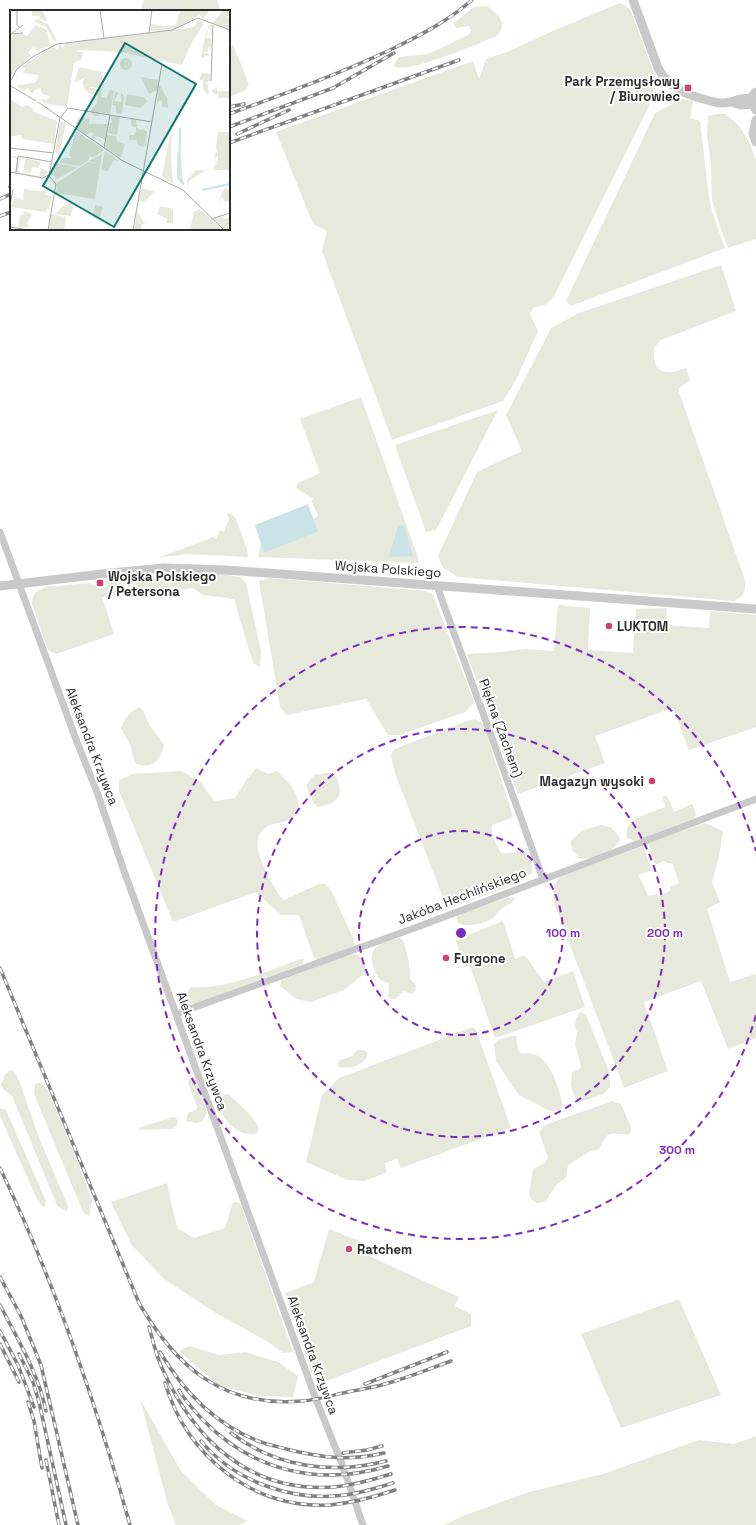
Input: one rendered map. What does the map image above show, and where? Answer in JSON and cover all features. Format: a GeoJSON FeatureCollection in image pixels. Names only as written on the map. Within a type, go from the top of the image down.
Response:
{"type":"FeatureCollection","features":[{"type":"Feature","properties":{"kind":"street"},"geometry":{"type":"LineString","coordinates":[[633,0],[655,62],[662,76],[666,80],[683,92],[692,96],[718,103],[731,102],[741,106],[754,101]]}},
{"type":"Feature","properties":{"kind":"street"},"geometry":{"type":"LineString","coordinates":[[756,120],[753,134],[756,142]]}},
{"type":"Feature","properties":{"kind":"street","name":"Aleksandra Krzywca"},"geometry":{"type":"LineString","coordinates":[[0,532],[77,742],[97,792],[124,871],[317,1402],[342,1464],[362,1525]]}},
{"type":"Feature","properties":{"kind":"street","name":"Wojska Polskiego"},"geometry":{"type":"LineString","coordinates":[[0,586],[164,568],[233,570],[756,609]]}},
{"type":"Feature","properties":{"kind":"street","name":"Piękna (Zachem)"},"geometry":{"type":"LineString","coordinates":[[437,586],[543,879]]}},
{"type":"Feature","properties":{"kind":"street","name":"Jakóba Hechlińskiego"},"geometry":{"type":"LineString","coordinates":[[176,1014],[420,926],[756,799]]}},
{"type":"Feature","properties":{"kind":"shaded area"},"geometry":{"type":"Polygon","coordinates":[[[144,0],[217,0],[221,10],[140,10],[144,0]]]}},
{"type":"Feature","properties":{"kind":"shaded area"},"geometry":{"type":"Polygon","coordinates":[[[620,3],[630,9],[658,84],[655,88],[648,108],[553,298],[545,305],[534,307],[530,314],[538,331],[516,380],[503,401],[392,440],[322,251],[327,231],[313,224],[276,132],[473,61],[479,79],[486,59],[507,52],[620,3]]]}},
{"type":"Feature","properties":{"kind":"shaded area"},"geometry":{"type":"Polygon","coordinates":[[[487,6],[498,15],[502,23],[502,27],[497,36],[431,61],[417,65],[394,67],[399,57],[428,54],[468,35],[471,31],[469,26],[456,28],[454,23],[474,7],[487,6]]]}},
{"type":"Feature","properties":{"kind":"shaded area"},"geometry":{"type":"Polygon","coordinates":[[[230,45],[233,45],[249,84],[246,90],[230,97],[230,45]]]}},
{"type":"Feature","properties":{"kind":"shaded area"},"geometry":{"type":"Polygon","coordinates":[[[682,99],[693,101],[690,118],[700,121],[709,197],[713,215],[725,248],[571,306],[566,301],[655,113],[682,99]]]}},
{"type":"Feature","properties":{"kind":"shaded area"},"geometry":{"type":"Polygon","coordinates":[[[726,114],[740,127],[750,144],[756,160],[756,239],[728,248],[712,200],[711,165],[707,135],[708,116],[726,114]]]}},
{"type":"Feature","properties":{"kind":"shaded area"},"geometry":{"type":"Polygon","coordinates":[[[721,265],[736,311],[661,340],[654,348],[654,360],[657,367],[663,371],[672,372],[686,368],[690,380],[678,389],[745,580],[745,590],[742,595],[734,601],[458,577],[443,568],[438,556],[477,472],[522,451],[506,415],[551,328],[579,313],[721,265]]]}},
{"type":"Feature","properties":{"kind":"shaded area"},"geometry":{"type":"Polygon","coordinates":[[[361,397],[420,563],[258,557],[261,544],[264,553],[318,532],[313,519],[318,516],[311,500],[314,499],[296,487],[298,483],[320,473],[300,419],[361,397]]]}},
{"type":"Feature","properties":{"kind":"shaded area"},"geometry":{"type":"Polygon","coordinates":[[[498,410],[436,530],[426,532],[395,445],[498,410]]]}},
{"type":"Feature","properties":{"kind":"shaded area"},"geometry":{"type":"Polygon","coordinates":[[[227,513],[233,515],[236,519],[247,549],[248,557],[187,554],[158,558],[213,537],[216,539],[220,530],[224,532],[229,519],[227,513]]]}},
{"type":"Feature","properties":{"kind":"shaded area"},"geometry":{"type":"Polygon","coordinates":[[[218,573],[240,577],[246,583],[261,651],[260,667],[253,663],[234,599],[203,595],[193,588],[138,594],[134,585],[137,577],[167,574],[218,573]]]}},
{"type":"Feature","properties":{"kind":"shaded area"},"geometry":{"type":"Polygon","coordinates":[[[120,577],[125,579],[127,593],[102,597],[114,634],[56,654],[48,650],[32,604],[33,597],[36,592],[46,587],[89,583],[99,588],[107,587],[106,580],[120,577]]]}},
{"type":"Feature","properties":{"kind":"shaded area"},"geometry":{"type":"Polygon","coordinates":[[[270,578],[425,591],[433,595],[474,702],[465,712],[399,735],[388,735],[366,699],[286,715],[280,707],[259,581],[270,578]]]}},
{"type":"Feature","properties":{"kind":"shaded area"},"geometry":{"type":"Polygon","coordinates":[[[558,605],[590,608],[588,650],[633,653],[636,609],[667,608],[666,625],[709,628],[710,611],[756,615],[756,727],[689,750],[673,708],[595,736],[605,763],[518,794],[467,654],[525,649],[554,651],[558,605]]]}},
{"type":"Feature","properties":{"kind":"shaded area"},"geometry":{"type":"Polygon","coordinates":[[[140,707],[149,724],[164,745],[158,759],[147,765],[136,764],[131,747],[121,728],[128,715],[140,707]]]}},
{"type":"Feature","properties":{"kind":"shaded area"},"geometry":{"type":"Polygon","coordinates":[[[475,719],[480,721],[484,726],[513,817],[492,825],[494,839],[501,853],[527,853],[531,861],[532,873],[512,885],[450,908],[445,903],[395,773],[391,755],[393,750],[397,748],[475,719]]]}},
{"type":"Feature","properties":{"kind":"shaded area"},"geometry":{"type":"Polygon","coordinates":[[[256,768],[268,774],[277,771],[295,792],[299,809],[290,819],[268,826],[259,834],[259,852],[267,873],[281,898],[284,900],[319,884],[326,884],[331,890],[355,942],[353,947],[320,960],[314,958],[299,915],[281,915],[256,892],[173,922],[119,791],[119,780],[133,774],[182,771],[201,783],[214,801],[235,798],[256,768]]]}},
{"type":"Feature","properties":{"kind":"shaded area"},"geometry":{"type":"Polygon","coordinates":[[[327,773],[332,774],[337,779],[340,789],[339,795],[332,803],[318,807],[313,802],[306,785],[314,775],[327,773]]]}},
{"type":"Feature","properties":{"kind":"shaded area"},"geometry":{"type":"Polygon","coordinates":[[[667,795],[674,812],[692,804],[696,814],[695,818],[636,841],[627,838],[627,831],[633,821],[646,814],[666,807],[662,797],[667,795]]]}},
{"type":"Feature","properties":{"kind":"shaded area"},"geometry":{"type":"Polygon","coordinates":[[[705,823],[723,831],[719,857],[712,882],[720,902],[707,909],[730,982],[756,974],[756,1038],[728,1049],[701,981],[644,1002],[668,1071],[624,1088],[555,905],[553,897],[554,886],[561,876],[643,846],[652,870],[639,875],[648,896],[657,894],[660,896],[671,890],[670,887],[679,883],[671,863],[664,861],[655,865],[648,843],[705,823]]]}},
{"type":"Feature","properties":{"kind":"shaded area"},"geometry":{"type":"Polygon","coordinates":[[[600,825],[611,827],[620,838],[618,843],[603,854],[583,859],[578,858],[575,852],[573,852],[571,840],[582,831],[600,825]]]}},
{"type":"Feature","properties":{"kind":"shaded area"},"geometry":{"type":"Polygon","coordinates":[[[513,897],[515,899],[510,904],[500,910],[491,919],[482,923],[471,925],[458,923],[457,915],[513,897]]]}},
{"type":"Feature","properties":{"kind":"shaded area"},"geometry":{"type":"Polygon","coordinates":[[[503,921],[515,959],[525,955],[544,982],[573,971],[585,1007],[495,1038],[470,966],[464,967],[456,940],[503,921]]]}},
{"type":"Feature","properties":{"kind":"shaded area"},"geometry":{"type":"Polygon","coordinates":[[[401,938],[408,957],[410,978],[416,986],[415,991],[411,994],[404,991],[395,999],[391,999],[388,997],[389,983],[378,977],[373,967],[372,956],[374,950],[379,945],[401,938]]]}},
{"type":"Feature","properties":{"kind":"shaded area"},"geometry":{"type":"Polygon","coordinates":[[[357,954],[365,963],[365,973],[344,990],[311,1002],[296,999],[280,986],[282,980],[341,957],[357,954]]]}},
{"type":"Feature","properties":{"kind":"shaded area"},"geometry":{"type":"Polygon","coordinates":[[[304,959],[303,964],[195,1004],[188,1001],[188,992],[190,987],[218,986],[232,983],[304,959]]]}},
{"type":"Feature","properties":{"kind":"shaded area"},"geometry":{"type":"Polygon","coordinates":[[[580,1012],[586,1015],[610,1074],[610,1087],[603,1094],[580,1102],[576,1100],[571,1086],[572,1072],[580,1069],[581,1066],[575,1044],[577,1033],[575,1026],[576,1018],[580,1012]]]}},
{"type":"Feature","properties":{"kind":"shaded area"},"geometry":{"type":"Polygon","coordinates":[[[473,1027],[476,1030],[511,1128],[401,1168],[397,1159],[385,1163],[387,1172],[365,1181],[347,1180],[306,1162],[322,1095],[339,1078],[473,1027]]]}},
{"type":"Feature","properties":{"kind":"shaded area"},"geometry":{"type":"Polygon","coordinates":[[[516,1036],[518,1050],[522,1054],[531,1053],[539,1057],[551,1070],[559,1089],[563,1107],[558,1111],[550,1111],[519,1095],[496,1061],[494,1044],[499,1040],[516,1036]]]}},
{"type":"Feature","properties":{"kind":"shaded area"},"geometry":{"type":"Polygon","coordinates":[[[357,1050],[364,1050],[368,1053],[364,1061],[353,1067],[340,1067],[338,1064],[340,1060],[352,1056],[357,1050]]]}},
{"type":"Feature","properties":{"kind":"shaded area"},"geometry":{"type":"Polygon","coordinates":[[[10,1070],[15,1072],[20,1083],[38,1135],[67,1204],[68,1208],[66,1211],[57,1205],[12,1096],[3,1089],[1,1085],[4,1076],[10,1070]]]}},
{"type":"Feature","properties":{"kind":"shaded area"},"geometry":{"type":"Polygon","coordinates":[[[190,1078],[193,1078],[196,1081],[207,1112],[203,1121],[196,1123],[186,1121],[188,1113],[196,1110],[197,1107],[188,1083],[190,1078]]]}},
{"type":"Feature","properties":{"kind":"shaded area"},"geometry":{"type":"Polygon","coordinates":[[[40,1083],[47,1089],[78,1162],[92,1201],[89,1216],[83,1212],[34,1094],[35,1084],[40,1083]]]}},
{"type":"Feature","properties":{"kind":"shaded area"},"geometry":{"type":"Polygon","coordinates":[[[228,1094],[246,1110],[254,1120],[259,1129],[256,1134],[241,1132],[228,1123],[221,1109],[220,1102],[222,1095],[228,1094]]]}},
{"type":"Feature","properties":{"kind":"shaded area"},"geometry":{"type":"Polygon","coordinates":[[[612,1101],[621,1104],[631,1127],[630,1134],[608,1135],[599,1149],[591,1151],[568,1165],[566,1178],[557,1184],[545,1202],[537,1203],[532,1200],[529,1194],[533,1169],[545,1163],[548,1157],[539,1132],[545,1125],[612,1101]]]}},
{"type":"Feature","properties":{"kind":"shaded area"},"geometry":{"type":"Polygon","coordinates":[[[0,1108],[6,1110],[46,1201],[45,1207],[41,1205],[36,1197],[0,1116],[0,1108]]]}},
{"type":"Feature","properties":{"kind":"shaded area"},"geometry":{"type":"Polygon","coordinates":[[[173,1117],[176,1118],[178,1122],[176,1127],[172,1129],[139,1130],[139,1128],[173,1117]]]}},
{"type":"Feature","properties":{"kind":"shaded area"},"geometry":{"type":"Polygon","coordinates":[[[167,1183],[177,1228],[194,1238],[225,1228],[233,1202],[240,1203],[293,1352],[283,1353],[268,1342],[216,1313],[164,1279],[131,1244],[111,1202],[167,1183]]]}},
{"type":"Feature","properties":{"kind":"shaded area"},"geometry":{"type":"Polygon","coordinates":[[[329,1229],[360,1241],[360,1252],[459,1297],[455,1306],[471,1314],[471,1326],[329,1380],[321,1379],[312,1374],[285,1293],[314,1282],[329,1229]]]}},
{"type":"Feature","properties":{"kind":"shaded area"},"geometry":{"type":"Polygon","coordinates":[[[679,1299],[721,1395],[621,1428],[581,1334],[679,1299]]]}},
{"type":"Feature","properties":{"kind":"shaded area"},"geometry":{"type":"Polygon","coordinates":[[[189,1346],[219,1355],[246,1352],[278,1362],[298,1376],[293,1397],[258,1396],[218,1385],[179,1351],[189,1346]]]}},
{"type":"Feature","properties":{"kind":"shaded area"},"geometry":{"type":"Polygon","coordinates":[[[140,1399],[181,1471],[216,1505],[248,1521],[239,1525],[176,1525],[167,1502],[140,1399]]]}},
{"type":"Feature","properties":{"kind":"shaded area"},"geometry":{"type":"Polygon","coordinates":[[[756,1436],[756,1525],[443,1525],[468,1514],[529,1492],[603,1474],[699,1440],[734,1444],[756,1436]]]}},
{"type":"Feature","properties":{"kind":"water"},"geometry":{"type":"Polygon","coordinates":[[[308,504],[318,532],[264,553],[255,525],[308,504]]]}},
{"type":"Feature","properties":{"kind":"water"},"geometry":{"type":"Polygon","coordinates":[[[404,525],[413,556],[389,557],[398,526],[404,525]]]}},
{"type":"Feature","properties":{"kind":"railway"},"geometry":{"type":"LineString","coordinates":[[230,114],[332,75],[392,49],[434,27],[463,8],[472,0]]}},
{"type":"Feature","properties":{"kind":"railway"},"geometry":{"type":"LineString","coordinates":[[230,127],[333,88],[394,53]]}},
{"type":"Feature","properties":{"kind":"railway"},"geometry":{"type":"LineString","coordinates":[[230,143],[459,60]]}},
{"type":"Feature","properties":{"kind":"railway"},"geometry":{"type":"LineString","coordinates":[[230,107],[244,104]]}},
{"type":"Feature","properties":{"kind":"railway"},"geometry":{"type":"LineString","coordinates":[[237,134],[289,110]]}},
{"type":"Feature","properties":{"kind":"railway"},"geometry":{"type":"LineString","coordinates":[[0,199],[10,194]]}},
{"type":"Feature","properties":{"kind":"railway"},"geometry":{"type":"LineString","coordinates":[[0,216],[10,212]]}},
{"type":"Feature","properties":{"kind":"railway"},"geometry":{"type":"LineString","coordinates":[[0,968],[139,1303],[153,1326],[186,1364],[205,1379],[225,1390],[248,1398],[274,1401],[302,1401],[374,1387],[402,1379],[451,1361]]}},
{"type":"Feature","properties":{"kind":"railway"},"geometry":{"type":"LineString","coordinates":[[0,1168],[39,1255],[73,1344],[103,1434],[130,1525]]}},
{"type":"Feature","properties":{"kind":"railway"},"geometry":{"type":"LineString","coordinates":[[0,1277],[21,1316],[41,1365],[78,1525]]}},
{"type":"Feature","properties":{"kind":"railway"},"geometry":{"type":"LineString","coordinates":[[0,1305],[33,1370],[46,1411]]}},
{"type":"Feature","properties":{"kind":"railway"},"geometry":{"type":"LineString","coordinates":[[149,1327],[162,1368],[175,1394],[191,1418],[208,1439],[228,1457],[251,1471],[276,1481],[304,1487],[341,1486],[363,1482],[391,1474]]}},
{"type":"Feature","properties":{"kind":"railway"},"geometry":{"type":"LineString","coordinates":[[0,1331],[18,1365],[34,1407]]}},
{"type":"Feature","properties":{"kind":"railway"},"geometry":{"type":"LineString","coordinates":[[0,1344],[19,1382]]}},
{"type":"Feature","properties":{"kind":"railway"},"geometry":{"type":"LineString","coordinates":[[160,1352],[179,1380],[190,1393],[214,1416],[242,1434],[266,1444],[326,1457],[348,1458],[384,1453]]}},
{"type":"Feature","properties":{"kind":"railway"},"geometry":{"type":"LineString","coordinates":[[365,1384],[447,1352]]}},
{"type":"Feature","properties":{"kind":"railway"},"geometry":{"type":"LineString","coordinates":[[19,1354],[33,1382],[39,1402],[66,1525]]}},
{"type":"Feature","properties":{"kind":"railway"},"geometry":{"type":"LineString","coordinates":[[165,1383],[175,1409],[189,1433],[206,1455],[226,1473],[249,1487],[274,1498],[301,1504],[330,1505],[346,1503],[395,1490]]}},
{"type":"Feature","properties":{"kind":"railway"},"geometry":{"type":"LineString","coordinates":[[179,1390],[202,1419],[222,1437],[242,1451],[265,1462],[288,1470],[312,1474],[337,1475],[362,1472],[388,1466]]}},
{"type":"Feature","properties":{"kind":"railway"},"geometry":{"type":"LineString","coordinates":[[28,1402],[34,1421],[42,1468]]}},
{"type":"Feature","properties":{"kind":"railway"},"geometry":{"type":"LineString","coordinates":[[231,1433],[248,1445],[267,1454],[305,1465],[345,1467],[386,1461]]}},
{"type":"Feature","properties":{"kind":"railway"},"geometry":{"type":"LineString","coordinates":[[201,1441],[231,1468],[266,1486],[286,1492],[305,1495],[345,1495],[363,1492],[393,1483]]}},
{"type":"Feature","properties":{"kind":"railway"},"geometry":{"type":"LineString","coordinates":[[343,1453],[367,1450],[382,1446]]}},
{"type":"Feature","properties":{"kind":"railway"},"geometry":{"type":"LineString","coordinates":[[46,1460],[59,1525]]}},
{"type":"Feature","properties":{"kind":"place","name":"Park Przemysłowy / Biurowiec"},"geometry":{"type":"Point","coordinates":[688,88]}},
{"type":"Feature","properties":{"kind":"place","name":"Wojska Polskiego / Petersona"},"geometry":{"type":"Point","coordinates":[100,583]}},
{"type":"Feature","properties":{"kind":"place","name":"LUKTOM"},"geometry":{"type":"Point","coordinates":[609,626]}},
{"type":"Feature","properties":{"kind":"place","name":"Magazyn wysoki"},"geometry":{"type":"Point","coordinates":[652,781]}},
{"type":"Feature","properties":{"kind":"place","name":"Furgone"},"geometry":{"type":"Point","coordinates":[446,958]}},
{"type":"Feature","properties":{"kind":"place","name":"Ratchem"},"geometry":{"type":"Point","coordinates":[349,1249]}}]}
